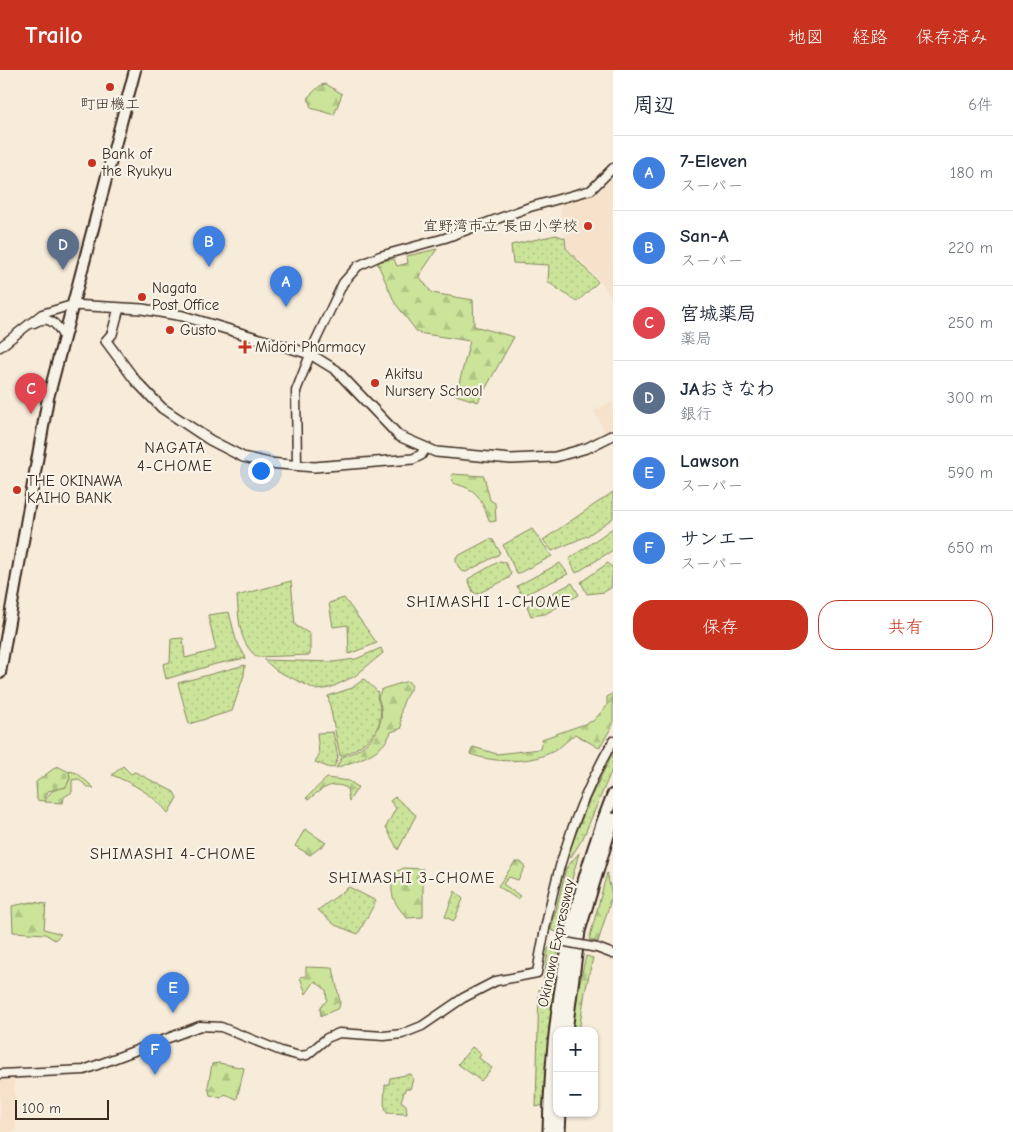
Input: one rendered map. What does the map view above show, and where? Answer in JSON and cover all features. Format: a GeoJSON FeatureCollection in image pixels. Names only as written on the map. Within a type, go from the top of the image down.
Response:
{"type":"FeatureCollection","features":[{"type":"Feature","properties":{"kind":"highway"},"geometry":{"type":"LineString","coordinates":[[0,673],[40,436],[63,336],[135,70]]}},
{"type":"Feature","properties":{"kind":"highway","name":"Okinawa Expressway"},"geometry":{"type":"LineString","coordinates":[[549,1132],[553,1040],[570,935],[584,878],[613,795]]}},
{"type":"Feature","properties":{"kind":"highway","name":"Okinawa Expressway"},"geometry":{"type":"LineString","coordinates":[[567,1027],[579,931],[613,819]]}},
{"type":"Feature","properties":{"kind":"highway"},"geometry":{"type":"LineString","coordinates":[[559,1132],[560,1117]]}},
{"type":"Feature","properties":{"kind":"main road"},"geometry":{"type":"LineString","coordinates":[[72,305],[118,308],[183,316],[310,354],[336,370],[396,432],[425,449],[436,452],[511,459],[541,458],[570,454],[613,435]]}},
{"type":"Feature","properties":{"kind":"main road"},"geometry":{"type":"LineString","coordinates":[[118,308],[112,334],[106,342],[135,380],[162,408],[235,454],[268,463],[297,466],[341,466],[413,458],[421,455],[425,449]]}},
{"type":"Feature","properties":{"kind":"street"},"geometry":{"type":"LineString","coordinates":[[297,466],[296,391],[310,354],[344,283],[367,261],[445,238],[530,207],[591,190],[613,168]]}},
{"type":"Feature","properties":{"kind":"street"},"geometry":{"type":"LineString","coordinates":[[30,326],[47,311],[72,305]]}},
{"type":"Feature","properties":{"kind":"street"},"geometry":{"type":"LineString","coordinates":[[0,348],[39,320],[51,321],[58,326],[63,336]]}},
{"type":"Feature","properties":{"kind":"street"},"geometry":{"type":"LineString","coordinates":[[0,1074],[84,1070],[200,1026],[221,1027],[252,1041],[300,1056],[307,1055],[327,1038],[339,1034],[384,1036],[402,1034],[422,1026],[463,998],[496,981],[537,973],[550,899],[564,850],[589,786],[613,741]]}},
{"type":"Feature","properties":{"kind":"street"},"geometry":{"type":"LineString","coordinates":[[543,937],[597,948],[613,954]]}},
{"type":"Feature","properties":{"kind":"shaded area","name":"宜野湾市立 長田小学校"},"geometry":{"type":"Polygon","coordinates":[[[613,178],[613,300],[600,281],[568,248],[559,203],[598,193],[613,178]]]}},
{"type":"Feature","properties":{"kind":"shaded area"},"geometry":{"type":"Polygon","coordinates":[[[613,401],[613,428],[605,432],[594,411],[613,401]]]}},
{"type":"Feature","properties":{"kind":"shaded area"},"geometry":{"type":"Polygon","coordinates":[[[0,1079],[14,1079],[16,1132],[0,1132],[0,1079]]]}},
{"type":"Feature","properties":{"kind":"green space"},"geometry":{"type":"Polygon","coordinates":[[[326,84],[342,94],[334,115],[311,108],[308,97],[321,85],[326,84]]]}},
{"type":"Feature","properties":{"kind":"green space"},"geometry":{"type":"Polygon","coordinates":[[[556,235],[565,238],[566,248],[598,282],[577,302],[548,282],[549,265],[513,263],[511,245],[556,235]]]}},
{"type":"Feature","properties":{"kind":"green space"},"geometry":{"type":"Polygon","coordinates":[[[437,249],[419,276],[432,293],[473,300],[474,326],[514,337],[478,402],[456,395],[470,341],[418,333],[395,303],[377,262],[394,259],[397,266],[408,263],[407,256],[437,249]]]}},
{"type":"Feature","properties":{"kind":"green space"},"geometry":{"type":"Polygon","coordinates":[[[452,474],[484,476],[490,500],[495,503],[496,521],[490,522],[481,501],[474,492],[453,483],[452,474]]]}},
{"type":"Feature","properties":{"kind":"green space"},"geometry":{"type":"Polygon","coordinates":[[[613,492],[613,518],[587,536],[552,551],[543,540],[613,492]]]}},
{"type":"Feature","properties":{"kind":"green space"},"geometry":{"type":"Polygon","coordinates":[[[613,528],[613,550],[576,573],[569,559],[613,528]]]}},
{"type":"Feature","properties":{"kind":"green space"},"geometry":{"type":"Polygon","coordinates":[[[532,529],[552,556],[517,574],[503,545],[532,529]]]}},
{"type":"Feature","properties":{"kind":"green space"},"geometry":{"type":"Polygon","coordinates":[[[490,539],[493,540],[500,552],[498,555],[466,572],[461,571],[456,562],[456,557],[490,539]]]}},
{"type":"Feature","properties":{"kind":"green space"},"geometry":{"type":"Polygon","coordinates":[[[500,561],[505,562],[511,573],[509,578],[477,594],[473,592],[468,579],[500,561]]]}},
{"type":"Feature","properties":{"kind":"green space"},"geometry":{"type":"Polygon","coordinates":[[[560,563],[568,574],[522,596],[517,586],[560,563]]]}},
{"type":"Feature","properties":{"kind":"green space"},"geometry":{"type":"Polygon","coordinates":[[[608,563],[611,567],[613,566],[611,588],[604,592],[587,594],[581,582],[608,563]]]}},
{"type":"Feature","properties":{"kind":"green space"},"geometry":{"type":"Polygon","coordinates":[[[291,581],[295,625],[310,634],[310,655],[257,657],[246,644],[243,637],[239,621],[237,596],[291,581]]]}},
{"type":"Feature","properties":{"kind":"green space"},"geometry":{"type":"Polygon","coordinates":[[[572,583],[579,595],[545,614],[531,616],[527,606],[572,583]]]}},
{"type":"Feature","properties":{"kind":"green space"},"geometry":{"type":"Polygon","coordinates":[[[344,598],[377,643],[349,654],[348,625],[333,627],[329,603],[344,598]]]}},
{"type":"Feature","properties":{"kind":"green space"},"geometry":{"type":"Polygon","coordinates":[[[229,612],[236,640],[246,658],[216,664],[166,679],[163,664],[170,662],[171,639],[183,638],[185,658],[216,650],[208,615],[229,612]]]}},
{"type":"Feature","properties":{"kind":"green space"},"geometry":{"type":"Polygon","coordinates":[[[381,648],[383,653],[355,676],[330,688],[317,690],[277,671],[264,660],[333,662],[356,659],[381,648]]]}},
{"type":"Feature","properties":{"kind":"green space"},"geometry":{"type":"Polygon","coordinates":[[[245,665],[244,675],[232,711],[189,724],[178,683],[245,665]]]}},
{"type":"Feature","properties":{"kind":"green space"},"geometry":{"type":"Polygon","coordinates":[[[364,679],[378,692],[377,698],[380,707],[379,724],[369,739],[355,749],[340,756],[328,696],[352,688],[364,679]]]}},
{"type":"Feature","properties":{"kind":"green space"},"geometry":{"type":"Polygon","coordinates":[[[408,681],[412,686],[402,706],[402,728],[391,732],[387,740],[376,751],[336,768],[342,757],[352,753],[368,742],[379,727],[381,708],[378,697],[382,689],[408,681]]]}},
{"type":"Feature","properties":{"kind":"green space"},"geometry":{"type":"Polygon","coordinates":[[[613,693],[613,725],[599,748],[575,734],[554,751],[534,758],[512,761],[490,759],[470,754],[473,747],[497,754],[540,749],[542,739],[593,721],[607,706],[607,697],[613,693]]]}},
{"type":"Feature","properties":{"kind":"green space"},"geometry":{"type":"Polygon","coordinates":[[[333,732],[338,758],[334,767],[330,768],[315,762],[319,755],[317,733],[333,732]]]}},
{"type":"Feature","properties":{"kind":"green space"},"geometry":{"type":"Polygon","coordinates":[[[613,752],[613,767],[583,838],[571,857],[567,857],[589,801],[613,752]]]}},
{"type":"Feature","properties":{"kind":"green space"},"geometry":{"type":"Polygon","coordinates":[[[57,766],[69,772],[70,778],[66,787],[48,791],[44,801],[37,800],[36,782],[57,766]]]}},
{"type":"Feature","properties":{"kind":"green space"},"geometry":{"type":"Polygon","coordinates":[[[123,766],[131,774],[135,772],[174,792],[177,798],[168,813],[143,791],[112,775],[123,766]]]}},
{"type":"Feature","properties":{"kind":"green space"},"geometry":{"type":"Polygon","coordinates":[[[70,771],[77,773],[94,788],[88,787],[78,779],[72,780],[72,792],[64,797],[63,803],[45,802],[48,795],[53,791],[66,787],[70,778],[68,774],[70,771]]]}},
{"type":"Feature","properties":{"kind":"green space"},"geometry":{"type":"Polygon","coordinates":[[[327,778],[349,781],[358,787],[349,801],[347,788],[336,785],[326,787],[308,800],[306,798],[327,778]]]}},
{"type":"Feature","properties":{"kind":"green space"},"geometry":{"type":"Polygon","coordinates":[[[395,797],[416,815],[398,850],[386,827],[396,808],[390,801],[395,797]]]}},
{"type":"Feature","properties":{"kind":"green space"},"geometry":{"type":"Polygon","coordinates":[[[305,829],[326,843],[310,855],[295,846],[305,829]]]}},
{"type":"Feature","properties":{"kind":"green space"},"geometry":{"type":"Polygon","coordinates":[[[579,853],[560,933],[551,930],[566,868],[579,853]]]}},
{"type":"Feature","properties":{"kind":"green space"},"geometry":{"type":"Polygon","coordinates":[[[515,862],[521,862],[525,867],[518,880],[509,877],[503,884],[520,896],[517,899],[498,886],[515,862]]]}},
{"type":"Feature","properties":{"kind":"green space"},"geometry":{"type":"Polygon","coordinates":[[[404,868],[423,869],[423,917],[407,918],[393,897],[392,886],[395,872],[404,868]]]}},
{"type":"Feature","properties":{"kind":"green space"},"geometry":{"type":"Polygon","coordinates":[[[607,873],[612,896],[598,942],[589,940],[607,873]]]}},
{"type":"Feature","properties":{"kind":"green space"},"geometry":{"type":"Polygon","coordinates":[[[349,887],[376,901],[358,934],[335,925],[318,910],[349,887]]]}},
{"type":"Feature","properties":{"kind":"green space"},"geometry":{"type":"Polygon","coordinates":[[[455,891],[463,899],[454,921],[445,917],[455,891]]]}},
{"type":"Feature","properties":{"kind":"green space"},"geometry":{"type":"Polygon","coordinates":[[[32,902],[46,904],[44,929],[61,934],[55,940],[45,934],[13,932],[12,906],[32,902]]]}},
{"type":"Feature","properties":{"kind":"green space"},"geometry":{"type":"Polygon","coordinates":[[[550,947],[558,948],[544,1105],[536,1107],[539,989],[543,987],[548,949],[550,947]]]}},
{"type":"Feature","properties":{"kind":"green space"},"geometry":{"type":"Polygon","coordinates":[[[586,956],[593,958],[580,1027],[572,1027],[574,1007],[586,956]]]}},
{"type":"Feature","properties":{"kind":"green space"},"geometry":{"type":"Polygon","coordinates":[[[306,967],[333,968],[340,1002],[339,1008],[321,1016],[320,1008],[327,1000],[326,990],[315,981],[306,994],[300,977],[306,976],[306,967]]]}},
{"type":"Feature","properties":{"kind":"green space"},"geometry":{"type":"Polygon","coordinates":[[[472,1047],[481,1054],[479,1058],[492,1068],[481,1081],[458,1064],[472,1047]]]}},
{"type":"Feature","properties":{"kind":"green space"},"geometry":{"type":"Polygon","coordinates":[[[219,1063],[244,1068],[237,1099],[225,1094],[221,1098],[210,1095],[208,1087],[212,1064],[219,1063]]]}},
{"type":"Feature","properties":{"kind":"green space"},"geometry":{"type":"Polygon","coordinates":[[[411,1074],[413,1079],[410,1089],[405,1089],[401,1101],[406,1105],[407,1114],[387,1113],[384,1104],[385,1085],[389,1084],[390,1078],[411,1074]]]}},
{"type":"Feature","properties":{"kind":"place","name":"町田機工"},"geometry":{"type":"Point","coordinates":[110,87]}},
{"type":"Feature","properties":{"kind":"place","name":"Bank of the Ryukyu"},"geometry":{"type":"Point","coordinates":[92,163]}},
{"type":"Feature","properties":{"kind":"place","name":"宜野湾市立 長田小学校"},"geometry":{"type":"Point","coordinates":[588,226]}},
{"type":"Feature","properties":{"kind":"place","name":"San-A"},"geometry":{"type":"Point","coordinates":[209,267]}},
{"type":"Feature","properties":{"kind":"place","name":"JAおきなわ"},"geometry":{"type":"Point","coordinates":[63,270]}},
{"type":"Feature","properties":{"kind":"place","name":"Nagata Post Office"},"geometry":{"type":"Point","coordinates":[142,297]}},
{"type":"Feature","properties":{"kind":"place","name":"7-Eleven"},"geometry":{"type":"Point","coordinates":[286,307]}},
{"type":"Feature","properties":{"kind":"place","name":"Gusto"},"geometry":{"type":"Point","coordinates":[170,330]}},
{"type":"Feature","properties":{"kind":"place","name":"Midori Pharmacy"},"geometry":{"type":"Point","coordinates":[245,347]}},
{"type":"Feature","properties":{"kind":"place","name":"Akitsu Nursery School"},"geometry":{"type":"Point","coordinates":[375,383]}},
{"type":"Feature","properties":{"kind":"place","name":"宮城薬局"},"geometry":{"type":"Point","coordinates":[31,414]}},
{"type":"Feature","properties":{"kind":"place","name":"THE OKINAWA KAIHO BANK"},"geometry":{"type":"Point","coordinates":[17,490]}},
{"type":"Feature","properties":{"kind":"place","name":"Lawson"},"geometry":{"type":"Point","coordinates":[173,1013]}},
{"type":"Feature","properties":{"kind":"place","name":"サンエー"},"geometry":{"type":"Point","coordinates":[155,1075]}},
{"type":"Feature","properties":{"kind":"district","name":"NAGATA 4-CHOME"},"geometry":{"type":"Point","coordinates":[175,457]}},
{"type":"Feature","properties":{"kind":"district","name":"SHIMASHI 1-CHOME"},"geometry":{"type":"Point","coordinates":[489,602]}},
{"type":"Feature","properties":{"kind":"district","name":"SHIMASHI 4-CHOME"},"geometry":{"type":"Point","coordinates":[173,854]}},
{"type":"Feature","properties":{"kind":"district","name":"SHIMASHI 3-CHOME"},"geometry":{"type":"Point","coordinates":[412,878]}}]}
